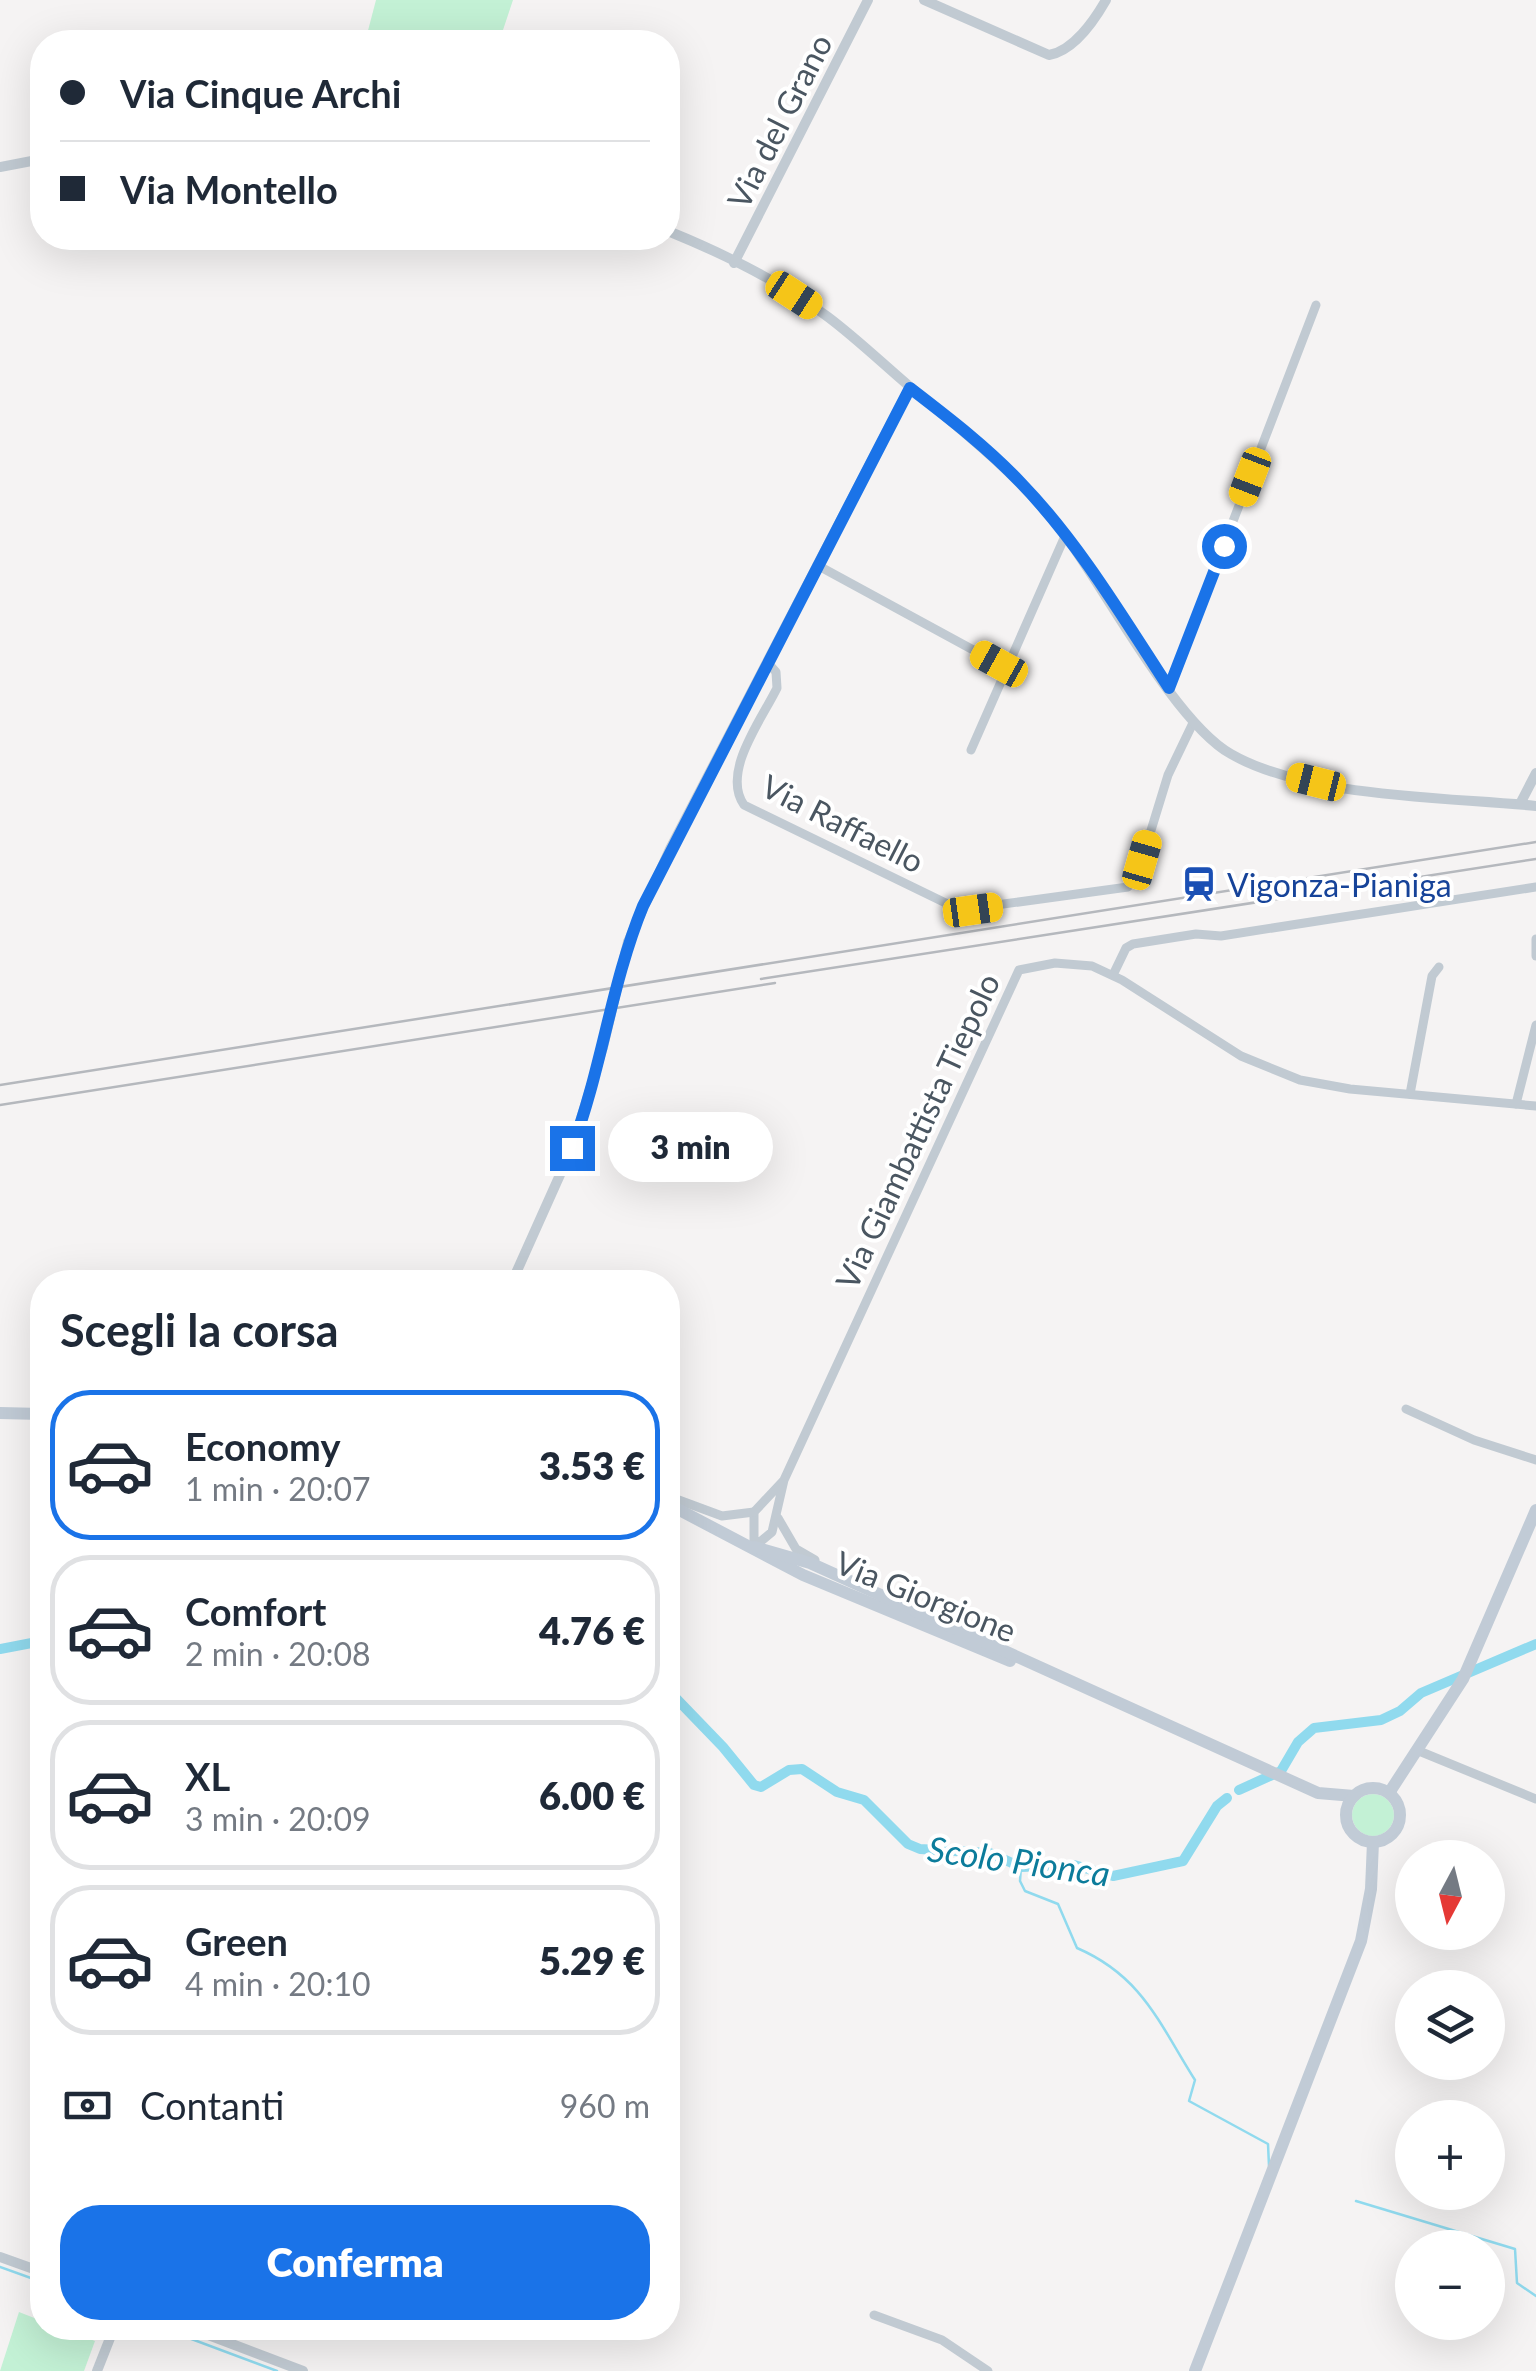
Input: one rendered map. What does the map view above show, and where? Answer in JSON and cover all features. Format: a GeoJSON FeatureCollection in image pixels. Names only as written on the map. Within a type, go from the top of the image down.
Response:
{"type":"FeatureCollection","features":[{"type":"Feature","properties":{"kind":"main road"},"geometry":{"type":"LineString","coordinates":[[0,1414],[30,1414]]}},
{"type":"Feature","properties":{"kind":"main road"},"geometry":{"type":"LineString","coordinates":[[1389,1793],[1463,1680],[1536,1510]]}},
{"type":"Feature","properties":{"kind":"main road","name":"Via Giorgione"},"geometry":{"type":"LineString","coordinates":[[680,1512],[692,1519]]}},
{"type":"Feature","properties":{"kind":"main road","name":"Via Giorgione"},"geometry":{"type":"LineString","coordinates":[[680,1516],[754,1546],[839,1591],[1082,1687]]}},
{"type":"Feature","properties":{"kind":"main road","name":"Via Giorgione"},"geometry":{"type":"LineString","coordinates":[[754,1546],[810,1563],[1318,1793],[1354,1796]]}},
{"type":"Feature","properties":{"kind":"main road"},"geometry":{"type":"LineString","coordinates":[[1371,1788],[1389,1793],[1399,1806],[1399,1824],[1389,1837],[1373,1842],[1356,1836],[1347,1821],[1354,1796],[1371,1788]]}},
{"type":"Feature","properties":{"kind":"main road","name":"Via Giorgione"},"geometry":{"type":"LineString","coordinates":[[1318,1793],[1347,1821]]}},
{"type":"Feature","properties":{"kind":"main road"},"geometry":{"type":"LineString","coordinates":[[1196,2371],[1361,1942],[1372,1889],[1373,1842]]}},
{"type":"Feature","properties":{"kind":"street","name":"Via del Grano"},"geometry":{"type":"LineString","coordinates":[[734,264],[868,0]]}},
{"type":"Feature","properties":{"kind":"street"},"geometry":{"type":"LineString","coordinates":[[924,0],[1048,55],[1058,53],[1075,40],[1106,0]]}},
{"type":"Feature","properties":{"kind":"street"},"geometry":{"type":"LineString","coordinates":[[0,167],[30,161]]}},
{"type":"Feature","properties":{"kind":"street"},"geometry":{"type":"LineString","coordinates":[[680,237],[828,317],[1005,466],[1066,536],[1193,723],[1229,753],[1297,777],[1354,788],[1536,806]]}},
{"type":"Feature","properties":{"kind":"street"},"geometry":{"type":"LineString","coordinates":[[1169,688],[1316,304]]}},
{"type":"Feature","properties":{"kind":"street"},"geometry":{"type":"LineString","coordinates":[[517,1270],[572,1148],[628,942],[660,869],[910,388]]}},
{"type":"Feature","properties":{"kind":"street"},"geometry":{"type":"LineString","coordinates":[[970,750],[1066,536]]}},
{"type":"Feature","properties":{"kind":"street"},"geometry":{"type":"LineString","coordinates":[[817,566],[999,664]]}},
{"type":"Feature","properties":{"kind":"street","name":"Via Raffaello"},"geometry":{"type":"LineString","coordinates":[[768,664],[776,672],[777,688],[737,774],[737,795],[744,805],[960,910],[1128,887],[1137,876],[1168,774],[1193,723]]}},
{"type":"Feature","properties":{"kind":"street"},"geometry":{"type":"LineString","coordinates":[[1520,804],[1536,773]]}},
{"type":"Feature","properties":{"kind":"street"},"geometry":{"type":"LineString","coordinates":[[1113,975],[1126,948],[1132,944],[1196,934],[1221,936],[1536,887]]}},
{"type":"Feature","properties":{"kind":"street"},"geometry":{"type":"LineString","coordinates":[[1536,939],[1536,956]]}},
{"type":"Feature","properties":{"kind":"street","name":"Via Giambattista Tiepolo"},"geometry":{"type":"LineString","coordinates":[[778,1518],[784,1480],[1019,970],[1074,963],[1113,975],[1241,1056],[1281,1074],[1322,1085],[1536,1106]]}},
{"type":"Feature","properties":{"kind":"street"},"geometry":{"type":"LineString","coordinates":[[1410,1094],[1432,976],[1439,967]]}},
{"type":"Feature","properties":{"kind":"street"},"geometry":{"type":"LineString","coordinates":[[1516,1104],[1536,1025]]}},
{"type":"Feature","properties":{"kind":"street"},"geometry":{"type":"LineString","coordinates":[[1406,1410],[1474,1440],[1536,1460]]}},
{"type":"Feature","properties":{"kind":"street","name":"Via Giambattista Tiepolo"},"geometry":{"type":"LineString","coordinates":[[754,1512],[784,1480]]}},
{"type":"Feature","properties":{"kind":"street"},"geometry":{"type":"LineString","coordinates":[[680,1500],[722,1516],[754,1512],[754,1546]]}},
{"type":"Feature","properties":{"kind":"street"},"geometry":{"type":"LineString","coordinates":[[754,1546],[772,1532],[778,1518]]}},
{"type":"Feature","properties":{"kind":"street","name":"Via Giorgione"},"geometry":{"type":"LineString","coordinates":[[778,1518],[796,1550],[931,1612],[962,1631]]}},
{"type":"Feature","properties":{"kind":"street"},"geometry":{"type":"LineString","coordinates":[[1419,1751],[1536,1799]]}},
{"type":"Feature","properties":{"kind":"street"},"geometry":{"type":"LineString","coordinates":[[0,2257],[30,2268]]}},
{"type":"Feature","properties":{"kind":"street"},"geometry":{"type":"LineString","coordinates":[[874,2315],[942,2340],[988,2371]]}},
{"type":"Feature","properties":{"kind":"street"},"geometry":{"type":"LineString","coordinates":[[97,2371],[109,2340]]}},
{"type":"Feature","properties":{"kind":"street"},"geometry":{"type":"LineString","coordinates":[[221,2340],[302,2371]]}},
{"type":"Feature","properties":{"kind":"green space"},"geometry":{"type":"Polygon","coordinates":[[[376,0],[513,0],[503,30],[368,30],[376,0]]]}},
{"type":"Feature","properties":{"kind":"green space"},"geometry":{"type":"Polygon","coordinates":[[[1373,1794],[1388,1800],[1394,1815],[1388,1830],[1373,1836],[1358,1830],[1352,1815],[1358,1800],[1373,1794]]]}},
{"type":"Feature","properties":{"kind":"green space"},"geometry":{"type":"Polygon","coordinates":[[[19,2312],[30,2316],[30,2340],[95,2341],[84,2371],[0,2371],[19,2312]]]}},
{"type":"Feature","properties":{"kind":"waterway","name":"Scolo Pionca"},"geometry":{"type":"LineString","coordinates":[[0,1649],[30,1643]]}},
{"type":"Feature","properties":{"kind":"waterway","name":"Scolo Pionca"},"geometry":{"type":"LineString","coordinates":[[1239,1790],[1281,1771],[1298,1742],[1314,1728],[1381,1720],[1400,1711],[1421,1693],[1536,1644]]}},
{"type":"Feature","properties":{"kind":"waterway","name":"Scolo Pionca"},"geometry":{"type":"LineString","coordinates":[[680,1702],[754,1785],[761,1787],[789,1770],[802,1769],[837,1792],[864,1800],[908,1844],[920,1849],[990,1853],[1021,1867],[1074,1865],[1113,1876],[1183,1861],[1217,1806],[1227,1798]]}},
{"type":"Feature","properties":{"kind":"waterway"},"geometry":{"type":"LineString","coordinates":[[1021,1867],[1020,1881],[1025,1891],[1058,1904],[1077,1948],[1118,1972],[1147,2003],[1195,2080],[1189,2101],[1268,2144],[1269,2166]]}},
{"type":"Feature","properties":{"kind":"waterway"},"geometry":{"type":"LineString","coordinates":[[1356,2201],[1515,2249],[1517,2283],[1536,2296]]}},
{"type":"Feature","properties":{"kind":"waterway"},"geometry":{"type":"LineString","coordinates":[[0,2267],[30,2278]]}},
{"type":"Feature","properties":{"kind":"waterway"},"geometry":{"type":"LineString","coordinates":[[194,2340],[277,2371]]}},
{"type":"Feature","properties":{"kind":"railway"},"geometry":{"type":"LineString","coordinates":[[0,1085],[1536,842]]}},
{"type":"Feature","properties":{"kind":"railway"},"geometry":{"type":"LineString","coordinates":[[761,979],[1536,859]]}},
{"type":"Feature","properties":{"kind":"railway"},"geometry":{"type":"LineString","coordinates":[[0,1105],[775,983]]}},
{"type":"Feature","properties":{"kind":"place","name":"Vigonza-Pianiga"},"geometry":{"type":"Point","coordinates":[1199,884]}},
{"type":"Feature","properties":{"kind":"route"},"geometry":{"type":"LineString","coordinates":[[572,1148],[585,1113],[622,960],[643,906],[910,388],[978,441],[1024,486],[1066,536],[1169,688],[1224,546]]}}]}
